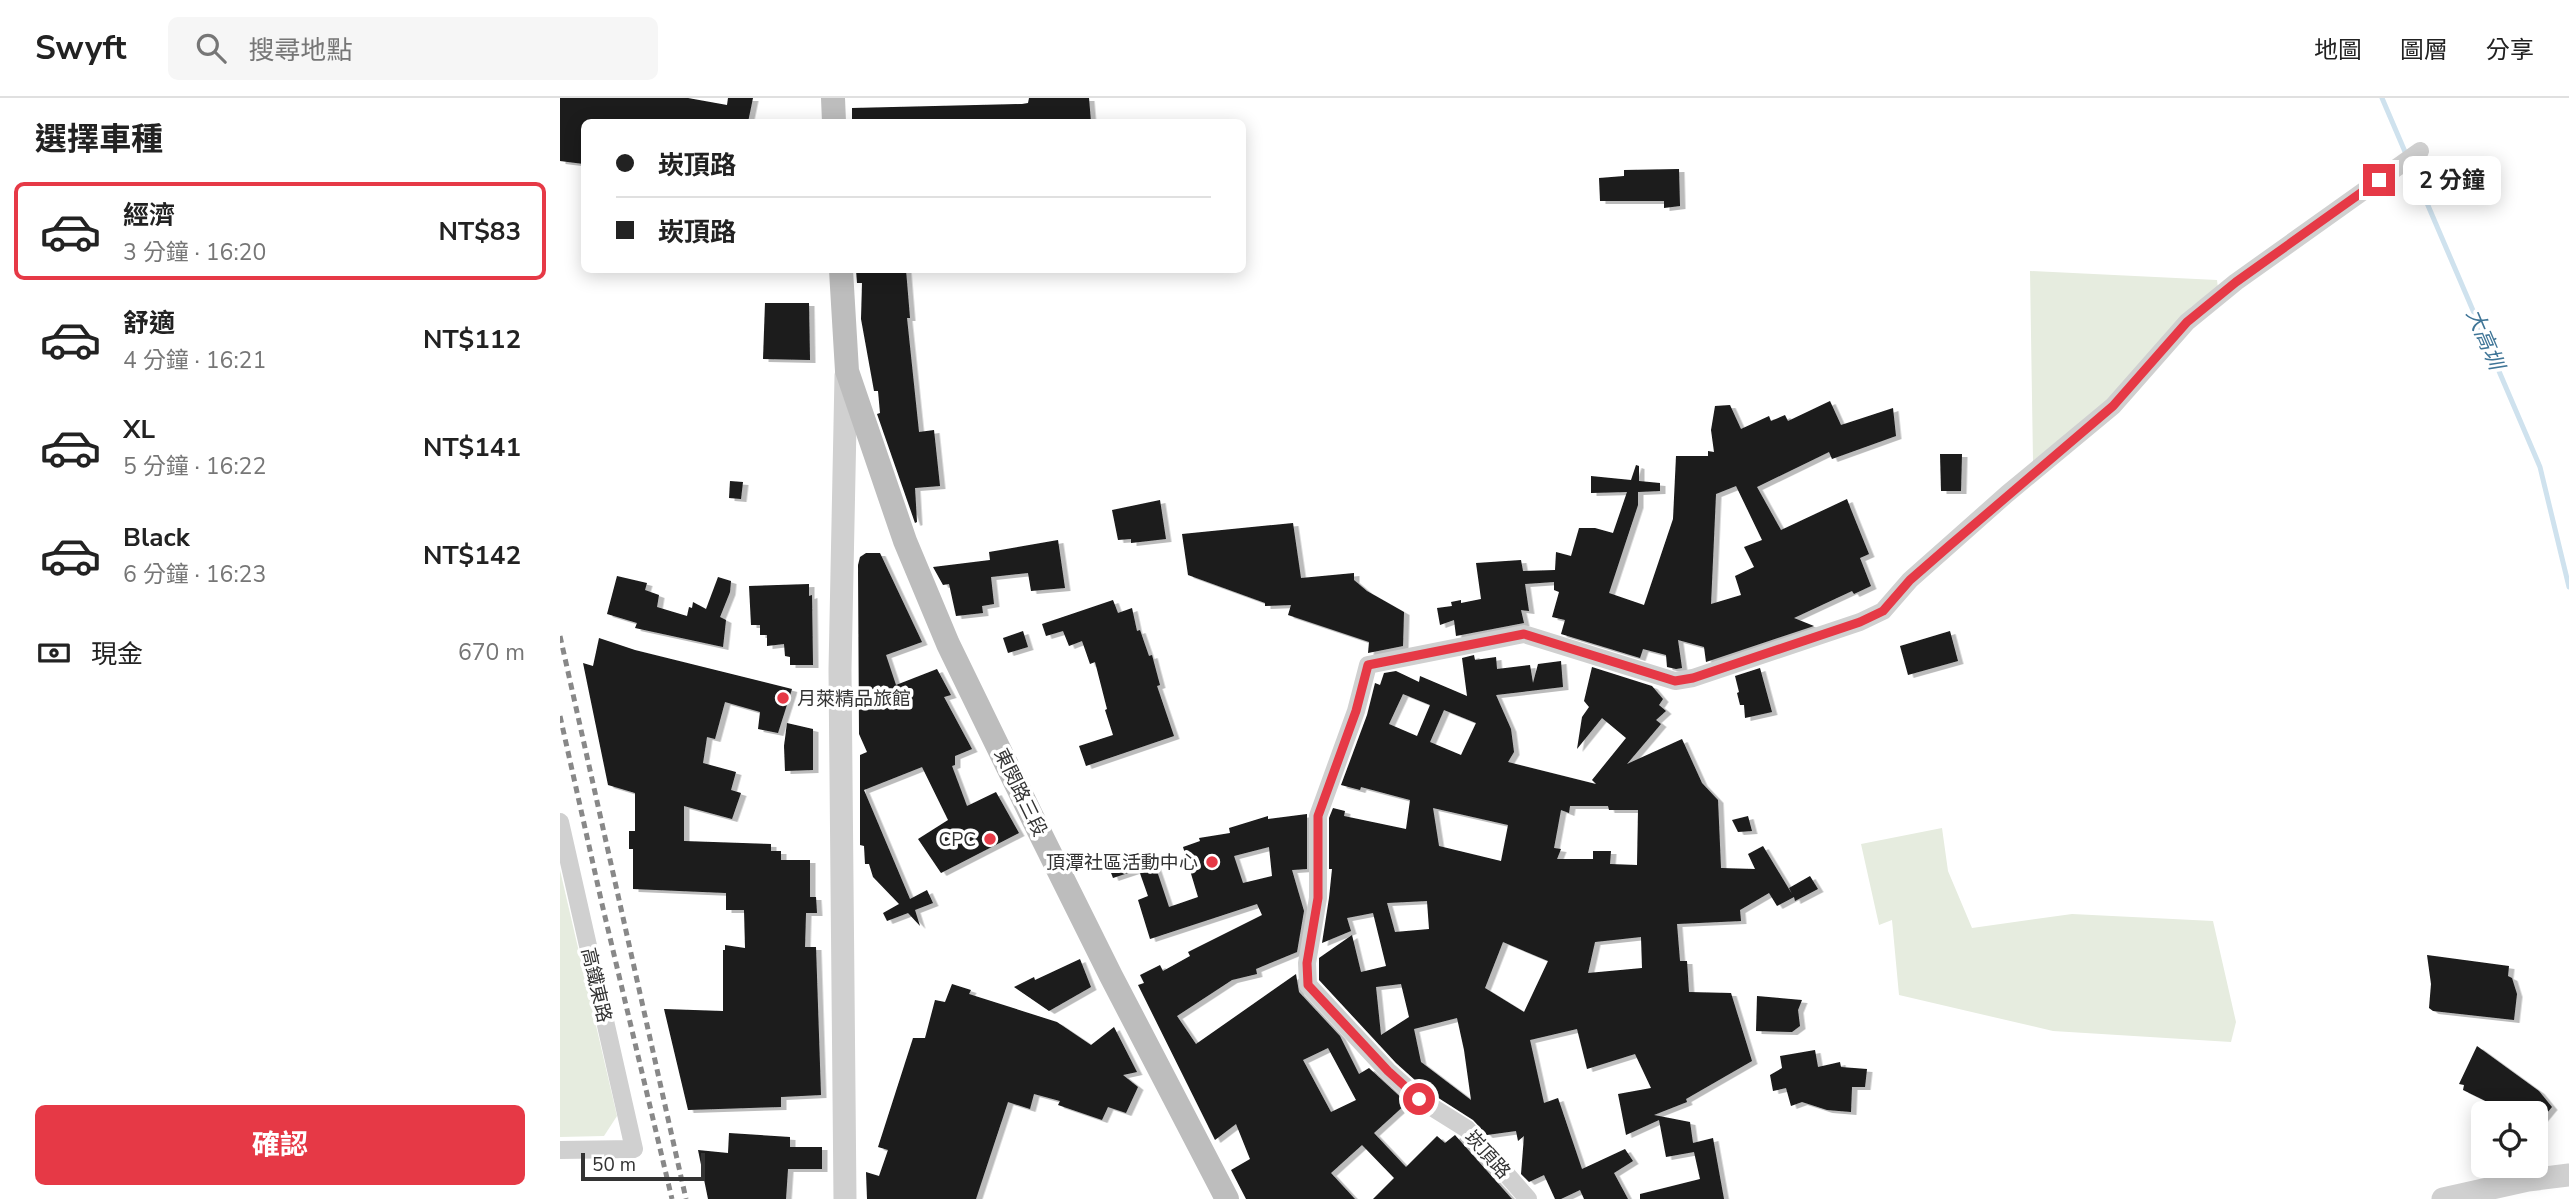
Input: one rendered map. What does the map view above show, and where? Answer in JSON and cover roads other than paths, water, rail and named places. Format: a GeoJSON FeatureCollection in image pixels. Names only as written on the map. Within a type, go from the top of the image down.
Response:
{"type":"FeatureCollection","features":[{"type":"Feature","properties":{"kind":"main road"},"geometry":{"type":"LineString","coordinates":[[832,98],[834,119]]}},
{"type":"Feature","properties":{"kind":"main road","name":"東閔路三段"},"geometry":{"type":"LineString","coordinates":[[841,273],[847,371],[905,541],[948,644],[1111,976],[1227,1199]]}},
{"type":"Feature","properties":{"kind":"street","name":"崁頂路"},"geometry":{"type":"LineString","coordinates":[[1528,1199],[1467,1129],[1419,1099],[1388,1071],[1308,985],[1307,963],[1318,898],[1318,816],[1356,711],[1368,665],[1524,634],[1675,681],[1693,678],[1860,622],[1883,611],[1910,580],[2113,406],[2187,322],[2236,282],[2420,151]]}},
{"type":"Feature","properties":{"kind":"street"},"geometry":{"type":"LineString","coordinates":[[845,1199],[839,670],[847,371]]}},
{"type":"Feature","properties":{"kind":"street","name":"高鐵東路"},"geometry":{"type":"LineString","coordinates":[[560,822],[634,1149],[560,1150]]}},
{"type":"Feature","properties":{"kind":"street"},"geometry":{"type":"LineString","coordinates":[[2444,1199],[2528,1180],[2569,1175]]}},
{"type":"Feature","properties":{"kind":"waterway","name":"大高圳"},"geometry":{"type":"LineString","coordinates":[[2382,98],[2540,467],[2569,587]]}},
{"type":"Feature","properties":{"kind":"railway"},"geometry":{"type":"LineString","coordinates":[[560,636],[686,1199]]}},
{"type":"Feature","properties":{"kind":"railway"},"geometry":{"type":"LineString","coordinates":[[560,716],[672,1199]]}},
{"type":"Feature","properties":{"kind":"place","name":"月萊精品旅館"},"geometry":{"type":"Point","coordinates":[783,698]}},
{"type":"Feature","properties":{"kind":"place","name":"CPC"},"geometry":{"type":"Point","coordinates":[990,839]}},
{"type":"Feature","properties":{"kind":"place","name":"頂潭社區活動中心"},"geometry":{"type":"Point","coordinates":[1212,862]}}]}
